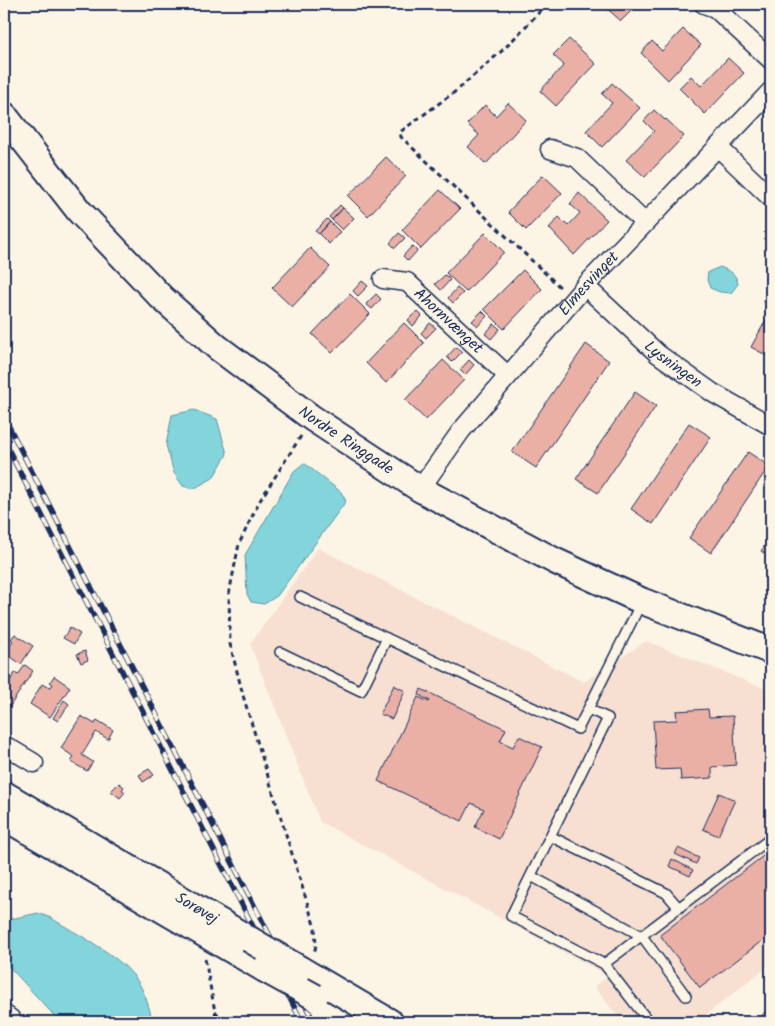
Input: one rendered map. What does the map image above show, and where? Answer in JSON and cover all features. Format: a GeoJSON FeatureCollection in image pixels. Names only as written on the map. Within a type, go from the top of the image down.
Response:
{"type":"FeatureCollection","features":[{"type":"Feature","properties":{"kind":"street"},"geometry":{"type":"LineString","coordinates":[[704,4],[715,8],[771,60]]}},
{"type":"Feature","properties":{"kind":"street","name":"Elmesvinget"},"geometry":{"type":"LineString","coordinates":[[420,489],[461,430],[585,286],[771,91]]}},
{"type":"Feature","properties":{"kind":"street","name":"Nordre Ringgade"},"geometry":{"type":"LineString","coordinates":[[4,115],[79,211],[162,297],[217,347],[312,418],[420,489],[555,561],[642,601],[771,651]]}},
{"type":"Feature","properties":{"kind":"street"},"geometry":{"type":"LineString","coordinates":[[718,147],[771,198]]}},
{"type":"Feature","properties":{"kind":"street"},"geometry":{"type":"LineString","coordinates":[[550,149],[577,158],[646,223]]}},
{"type":"Feature","properties":{"kind":"street","name":"Ahornvænget"},"geometry":{"type":"LineString","coordinates":[[383,279],[407,282],[508,376]]}},
{"type":"Feature","properties":{"kind":"street","name":"Lysningen"},"geometry":{"type":"LineString","coordinates":[[585,286],[658,354],[713,393],[771,426]]}},
{"type":"Feature","properties":{"kind":"street"},"geometry":{"type":"LineString","coordinates":[[4,745],[34,763]]}},
{"type":"Feature","properties":{"kind":"street","name":"Sorøvej"},"geometry":{"type":"LineString","coordinates":[[4,794],[250,939],[308,980],[358,1022]]}},
{"type":"Feature","properties":{"kind":"street","name":"Sorøvej"},"geometry":{"type":"LineString","coordinates":[[4,817],[264,969],[308,980],[390,1022]]}},
{"type":"Feature","properties":{"kind":"lane"},"geometry":{"type":"LineString","coordinates":[[300,596],[578,729],[642,601]]}},
{"type":"Feature","properties":{"kind":"lane"},"geometry":{"type":"LineString","coordinates":[[280,652],[361,691],[387,638]]}},
{"type":"Feature","properties":{"kind":"lane"},"geometry":{"type":"LineString","coordinates":[[588,709],[608,718],[511,916],[604,964],[649,1022]]}},
{"type":"Feature","properties":{"kind":"lane"},"geometry":{"type":"LineString","coordinates":[[550,836],[666,893],[679,908]]}},
{"type":"Feature","properties":{"kind":"lane"},"geometry":{"type":"LineString","coordinates":[[604,964],[771,838]]}},
{"type":"Feature","properties":{"kind":"lane"},"geometry":{"type":"LineString","coordinates":[[530,876],[642,936],[686,996]]}},
{"type":"Feature","properties":{"kind":"path"},"geometry":{"type":"LineString","coordinates":[[547,4],[504,49],[456,91],[400,132],[401,137],[573,300]]}},
{"type":"Feature","properties":{"kind":"path"},"geometry":{"type":"LineString","coordinates":[[308,980],[316,945],[315,928],[241,690],[230,644],[229,594],[239,544],[259,502],[312,418]]}},
{"type":"Feature","properties":{"kind":"path"},"geometry":{"type":"LineString","coordinates":[[204,934],[204,951],[217,1022]]}},
{"type":"Feature","properties":{"kind":"path"},"geometry":{"type":"LineString","coordinates":[[215,1010],[224,1022]]}},
{"type":"Feature","properties":{"kind":"shaded area"},"geometry":{"type":"Polygon","coordinates":[[[318,548],[584,682],[646,641],[771,691],[771,964],[697,1022],[622,1022],[594,986],[609,976],[320,822],[250,644],[318,548]]]}},
{"type":"Feature","properties":{"kind":"water"},"geometry":{"type":"Polygon","coordinates":[[[720,267],[736,277],[738,284],[731,293],[720,292],[710,288],[707,280],[708,272],[720,267]]]}},
{"type":"Feature","properties":{"kind":"water"},"geometry":{"type":"Polygon","coordinates":[[[194,410],[217,419],[227,454],[213,478],[193,489],[183,486],[174,473],[166,445],[172,415],[194,410]]]}},
{"type":"Feature","properties":{"kind":"water"},"geometry":{"type":"Polygon","coordinates":[[[304,463],[341,492],[346,501],[277,596],[264,604],[251,602],[247,594],[245,555],[294,471],[304,463]]]}},
{"type":"Feature","properties":{"kind":"water"},"geometry":{"type":"Polygon","coordinates":[[[38,913],[51,918],[97,946],[129,970],[142,989],[153,1022],[60,1022],[4,961],[4,925],[11,919],[38,913]]]}},
{"type":"Feature","properties":{"kind":"building"},"geometry":{"type":"Polygon","coordinates":[[[602,4],[638,4],[621,21],[602,4]]]}},
{"type":"Feature","properties":{"kind":"building"},"geometry":{"type":"Polygon","coordinates":[[[683,29],[701,45],[668,80],[641,53],[652,41],[662,51],[683,29]]]}},
{"type":"Feature","properties":{"kind":"building"},"geometry":{"type":"Polygon","coordinates":[[[569,39],[596,64],[556,106],[540,91],[564,65],[553,55],[569,39]]]}},
{"type":"Feature","properties":{"kind":"building"},"geometry":{"type":"Polygon","coordinates":[[[728,58],[744,73],[705,114],[679,88],[691,76],[701,86],[728,58]]]}},
{"type":"Feature","properties":{"kind":"building"},"geometry":{"type":"Polygon","coordinates":[[[612,83],[640,108],[602,147],[586,131],[612,103],[602,94],[612,83]]]}},
{"type":"Feature","properties":{"kind":"building"},"geometry":{"type":"Polygon","coordinates":[[[508,103],[526,120],[486,164],[468,147],[479,135],[467,124],[485,105],[496,116],[508,103]]]}},
{"type":"Feature","properties":{"kind":"building"},"geometry":{"type":"Polygon","coordinates":[[[654,110],[684,136],[645,177],[626,160],[654,131],[644,121],[654,110]]]}},
{"type":"Feature","properties":{"kind":"building"},"geometry":{"type":"Polygon","coordinates":[[[386,157],[406,176],[368,216],[348,196],[386,157]]]}},
{"type":"Feature","properties":{"kind":"building"},"geometry":{"type":"Polygon","coordinates":[[[543,175],[562,193],[526,230],[508,212],[543,175]]]}},
{"type":"Feature","properties":{"kind":"building"},"geometry":{"type":"Polygon","coordinates":[[[440,190],[460,209],[421,249],[402,230],[440,190]]]}},
{"type":"Feature","properties":{"kind":"building"},"geometry":{"type":"Polygon","coordinates":[[[579,193],[607,220],[574,255],[549,228],[559,217],[568,226],[580,213],[570,204],[579,193]]]}},
{"type":"Feature","properties":{"kind":"building"},"geometry":{"type":"Polygon","coordinates":[[[340,205],[343,208],[332,220],[329,217],[340,205]]]}},
{"type":"Feature","properties":{"kind":"building"},"geometry":{"type":"Polygon","coordinates":[[[343,208],[354,218],[342,230],[332,220],[343,208]]]}},
{"type":"Feature","properties":{"kind":"building"},"geometry":{"type":"Polygon","coordinates":[[[327,219],[330,222],[319,234],[315,231],[327,219]]]}},
{"type":"Feature","properties":{"kind":"building"},"geometry":{"type":"Polygon","coordinates":[[[330,222],[340,232],[329,244],[319,234],[330,222]]]}},
{"type":"Feature","properties":{"kind":"building"},"geometry":{"type":"Polygon","coordinates":[[[399,233],[405,238],[395,248],[390,243],[399,233]]]}},
{"type":"Feature","properties":{"kind":"building"},"geometry":{"type":"Polygon","coordinates":[[[485,233],[504,252],[466,292],[446,273],[485,233]]]}},
{"type":"Feature","properties":{"kind":"building"},"geometry":{"type":"Polygon","coordinates":[[[412,246],[417,251],[408,261],[403,256],[412,246]]]}},
{"type":"Feature","properties":{"kind":"building"},"geometry":{"type":"Polygon","coordinates":[[[310,248],[330,267],[292,307],[272,288],[310,248]]]}},
{"type":"Feature","properties":{"kind":"building"},"geometry":{"type":"Polygon","coordinates":[[[523,270],[542,289],[504,329],[484,309],[523,270]]]}},
{"type":"Feature","properties":{"kind":"building"},"geometry":{"type":"Polygon","coordinates":[[[445,275],[450,280],[441,290],[435,284],[445,275]]]}},
{"type":"Feature","properties":{"kind":"building"},"geometry":{"type":"Polygon","coordinates":[[[362,281],[368,286],[358,296],[353,291],[362,281]]]}},
{"type":"Feature","properties":{"kind":"building"},"geometry":{"type":"Polygon","coordinates":[[[457,288],[463,293],[453,303],[448,298],[457,288]]]}},
{"type":"Feature","properties":{"kind":"building"},"geometry":{"type":"Polygon","coordinates":[[[771,288],[771,307],[764,302],[771,288]]]}},
{"type":"Feature","properties":{"kind":"building"},"geometry":{"type":"Polygon","coordinates":[[[350,294],[370,314],[332,353],[312,334],[350,294]]]}},
{"type":"Feature","properties":{"kind":"building"},"geometry":{"type":"Polygon","coordinates":[[[376,294],[381,299],[372,309],[366,304],[376,294]]]}},
{"type":"Feature","properties":{"kind":"building"},"geometry":{"type":"Polygon","coordinates":[[[417,311],[422,316],[413,326],[408,320],[417,311]]]}},
{"type":"Feature","properties":{"kind":"building"},"geometry":{"type":"Polygon","coordinates":[[[482,311],[487,316],[478,326],[472,321],[482,311]]]}},
{"type":"Feature","properties":{"kind":"building"},"geometry":{"type":"Polygon","coordinates":[[[771,311],[771,358],[751,347],[771,311]]]}},
{"type":"Feature","properties":{"kind":"building"},"geometry":{"type":"Polygon","coordinates":[[[404,323],[424,343],[386,383],[366,363],[404,323]]]}},
{"type":"Feature","properties":{"kind":"building"},"geometry":{"type":"Polygon","coordinates":[[[430,323],[436,328],[426,338],[421,333],[430,323]]]}},
{"type":"Feature","properties":{"kind":"building"},"geometry":{"type":"Polygon","coordinates":[[[494,324],[500,329],[491,339],[485,334],[494,324]]]}},
{"type":"Feature","properties":{"kind":"building"},"geometry":{"type":"Polygon","coordinates":[[[586,344],[609,361],[536,468],[512,452],[586,344]]]}},
{"type":"Feature","properties":{"kind":"building"},"geometry":{"type":"Polygon","coordinates":[[[456,347],[462,352],[452,362],[447,357],[456,347]]]}},
{"type":"Feature","properties":{"kind":"building"},"geometry":{"type":"Polygon","coordinates":[[[443,360],[464,380],[426,420],[405,400],[443,360]]]}},
{"type":"Feature","properties":{"kind":"building"},"geometry":{"type":"Polygon","coordinates":[[[469,360],[474,365],[465,375],[460,370],[469,360]]]}},
{"type":"Feature","properties":{"kind":"building"},"geometry":{"type":"Polygon","coordinates":[[[635,392],[656,406],[598,493],[576,479],[635,392]]]}},
{"type":"Feature","properties":{"kind":"building"},"geometry":{"type":"Polygon","coordinates":[[[689,423],[711,437],[653,524],[631,509],[689,423]]]}},
{"type":"Feature","properties":{"kind":"building"},"geometry":{"type":"Polygon","coordinates":[[[748,452],[769,466],[711,553],[689,538],[748,452]]]}},
{"type":"Feature","properties":{"kind":"building"},"geometry":{"type":"Polygon","coordinates":[[[771,537],[771,558],[761,551],[771,537]]]}},
{"type":"Feature","properties":{"kind":"building"},"geometry":{"type":"Polygon","coordinates":[[[70,628],[80,634],[74,644],[63,638],[70,628]]]}},
{"type":"Feature","properties":{"kind":"building"},"geometry":{"type":"Polygon","coordinates":[[[15,634],[33,646],[21,664],[5,653],[15,634]]]}},
{"type":"Feature","properties":{"kind":"building"},"geometry":{"type":"Polygon","coordinates":[[[85,651],[88,660],[81,663],[77,654],[85,651]]]}},
{"type":"Feature","properties":{"kind":"building"},"geometry":{"type":"Polygon","coordinates":[[[25,665],[33,671],[10,706],[4,702],[4,676],[10,681],[15,673],[18,675],[25,665]]]}},
{"type":"Feature","properties":{"kind":"building"},"geometry":{"type":"Polygon","coordinates":[[[54,676],[70,687],[50,717],[30,704],[42,684],[51,687],[53,684],[50,682],[54,676]]]}},
{"type":"Feature","properties":{"kind":"building"},"geometry":{"type":"Polygon","coordinates":[[[394,685],[405,691],[392,719],[380,714],[394,685]]]}},
{"type":"Feature","properties":{"kind":"building"},"geometry":{"type":"Polygon","coordinates":[[[421,689],[506,729],[500,741],[513,747],[519,736],[542,747],[499,839],[475,827],[484,809],[471,803],[462,821],[378,781],[418,697],[430,701],[419,695],[421,689]]]}},
{"type":"Feature","properties":{"kind":"building"},"geometry":{"type":"Polygon","coordinates":[[[64,700],[69,704],[58,721],[53,718],[64,700]]]}},
{"type":"Feature","properties":{"kind":"building"},"geometry":{"type":"Polygon","coordinates":[[[708,709],[709,717],[733,716],[736,765],[712,767],[712,778],[681,780],[680,769],[656,770],[653,721],[677,720],[676,711],[708,709]]]}},
{"type":"Feature","properties":{"kind":"building"},"geometry":{"type":"Polygon","coordinates":[[[81,716],[95,724],[97,720],[113,730],[108,739],[96,732],[82,755],[93,762],[87,771],[71,762],[74,757],[61,748],[81,716]]]}},
{"type":"Feature","properties":{"kind":"building"},"geometry":{"type":"Polygon","coordinates":[[[149,769],[154,775],[143,782],[139,775],[149,769]]]}},
{"type":"Feature","properties":{"kind":"building"},"geometry":{"type":"Polygon","coordinates":[[[119,783],[124,787],[122,790],[125,792],[120,798],[111,791],[119,783]]]}},
{"type":"Feature","properties":{"kind":"building"},"geometry":{"type":"Polygon","coordinates":[[[719,793],[735,800],[718,836],[703,829],[719,793]]]}},
{"type":"Feature","properties":{"kind":"building"},"geometry":{"type":"Polygon","coordinates":[[[678,848],[699,858],[696,864],[675,854],[678,848]]]}},
{"type":"Feature","properties":{"kind":"building"},"geometry":{"type":"Polygon","coordinates":[[[771,850],[771,934],[700,988],[660,935],[771,850]]]}},
{"type":"Feature","properties":{"kind":"building"},"geometry":{"type":"Polygon","coordinates":[[[672,859],[693,870],[690,876],[669,866],[672,859]]]}},
{"type":"Feature","properties":{"kind":"building"},"geometry":{"type":"Polygon","coordinates":[[[766,1011],[771,1016],[771,1022],[756,1022],[766,1011]]]}},
{"type":"Feature","properties":{"kind":"railway"},"geometry":{"type":"LineString","coordinates":[[4,417],[314,1022]]}},
{"type":"Feature","properties":{"kind":"railway"},"geometry":{"type":"LineString","coordinates":[[4,441],[302,1022]]}}]}
